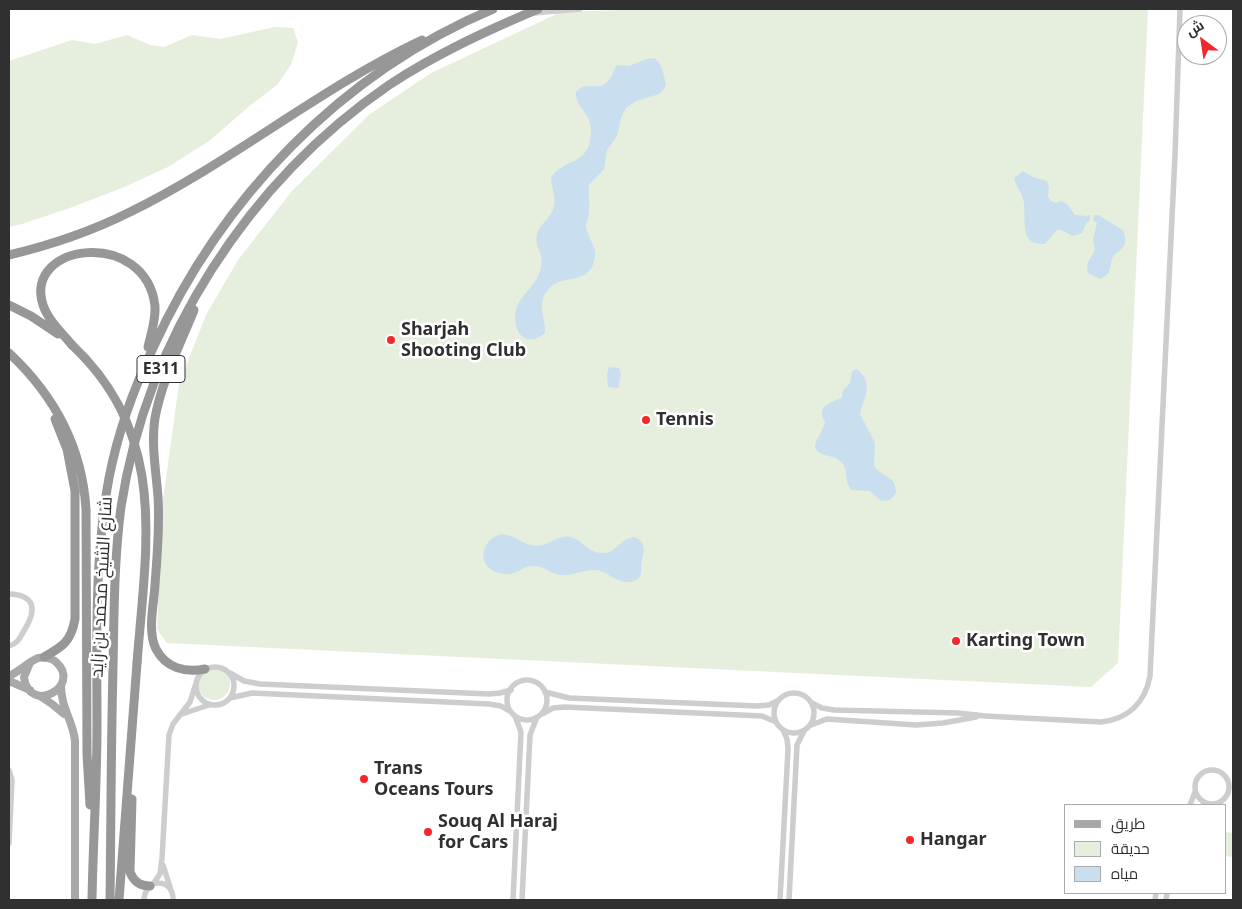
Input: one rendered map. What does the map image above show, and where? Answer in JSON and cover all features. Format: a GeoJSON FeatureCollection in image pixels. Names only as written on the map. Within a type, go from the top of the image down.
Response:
{"type":"FeatureCollection","features":[{"type":"Feature","properties":{"kind":"highway","name":"شارع الشيخ محمد بن زايد"},"geometry":{"type":"LineString","coordinates":[[92,900],[97,752],[99,588],[105,504],[119,436],[142,370],[173,306],[201,257],[228,218],[275,163],[327,113],[365,83],[405,56],[468,20],[493,9]]}},
{"type":"Feature","properties":{"kind":"highway","name":"شارع الشيخ محمد بن زايد"},"geometry":{"type":"LineString","coordinates":[[110,900],[114,607],[122,507],[136,438],[151,394],[176,335],[203,284],[230,242],[261,203],[300,160],[343,121],[389,86],[431,59],[475,36],[538,9]]}},
{"type":"Feature","properties":{"kind":"highway"},"geometry":{"type":"LineString","coordinates":[[9,255],[75,235],[109,222],[143,205],[378,62],[422,39],[468,20]]}},
{"type":"Feature","properties":{"kind":"highway"},"geometry":{"type":"LineString","coordinates":[[119,900],[147,524],[142,472],[128,424],[114,394],[95,368],[72,345],[50,318],[43,305],[41,291],[45,278],[53,266],[72,255],[95,252],[118,257],[131,264],[143,276],[154,299],[154,324],[142,370]]}},
{"type":"Feature","properties":{"kind":"highway"},"geometry":{"type":"LineString","coordinates":[[203,284],[170,369],[155,416],[153,448],[158,497],[158,533],[152,629],[156,648],[167,663],[185,671],[205,669]]}},
{"type":"Feature","properties":{"kind":"highway"},"geometry":{"type":"LineString","coordinates":[[9,304],[42,322],[72,345]]}},
{"type":"Feature","properties":{"kind":"highway"},"geometry":{"type":"LineString","coordinates":[[9,353],[35,381],[54,406],[69,434],[79,463],[85,494],[87,754],[93,844]]}},
{"type":"Feature","properties":{"kind":"highway"},"geometry":{"type":"LineString","coordinates":[[35,381],[57,423],[67,449],[73,477],[75,506],[74,626],[70,636],[63,645],[44,658]]}},
{"type":"Feature","properties":{"kind":"highway"},"geometry":{"type":"LineString","coordinates":[[128,768],[132,788],[130,872],[135,881],[145,886],[152,885]]}},
{"type":"Feature","properties":{"kind":"main road"},"geometry":{"type":"LineString","coordinates":[[9,676],[36,659],[44,658],[54,660],[60,667],[63,676],[61,685],[62,701],[73,729],[75,741],[75,900]]}},
{"type":"Feature","properties":{"kind":"main road"},"geometry":{"type":"LineString","coordinates":[[30,664],[24,677],[30,690]]}},
{"type":"Feature","properties":{"kind":"main road"},"geometry":{"type":"LineString","coordinates":[[9,680],[40,696],[67,717]]}},
{"type":"Feature","properties":{"kind":"main road"},"geometry":{"type":"LineString","coordinates":[[40,696],[50,695],[58,690],[61,685]]}},
{"type":"Feature","properties":{"kind":"street"},"geometry":{"type":"LineString","coordinates":[[525,14],[580,9]]}},
{"type":"Feature","properties":{"kind":"street"},"geometry":{"type":"LineString","coordinates":[[545,692],[569,698],[757,706],[769,705],[788,694],[794,693],[804,696],[822,708],[834,710],[949,713],[1101,722],[1119,719],[1140,702],[1148,685],[1174,174],[1180,9]]}},
{"type":"Feature","properties":{"kind":"street"},"geometry":{"type":"LineString","coordinates":[[9,594],[24,596],[32,606],[31,618],[23,633],[9,645]]}},
{"type":"Feature","properties":{"kind":"street"},"geometry":{"type":"LineString","coordinates":[[144,900],[144,894],[160,874],[170,730],[190,702],[198,676],[205,669],[217,666],[244,681],[260,684],[489,694],[511,690]]}},
{"type":"Feature","properties":{"kind":"street"},"geometry":{"type":"LineString","coordinates":[[230,673],[234,683],[233,694],[230,698]]}},
{"type":"Feature","properties":{"kind":"street"},"geometry":{"type":"LineString","coordinates":[[513,900],[521,738],[520,726],[507,701],[514,685],[526,681],[537,683],[545,692],[547,701],[530,735],[522,900]]}},
{"type":"Feature","properties":{"kind":"street"},"geometry":{"type":"LineString","coordinates":[[195,686],[199,698],[210,705]]}},
{"type":"Feature","properties":{"kind":"street"},"geometry":{"type":"LineString","coordinates":[[180,715],[210,705],[221,704],[230,698],[244,694],[259,693],[489,704],[501,706],[526,720],[540,716],[553,708],[565,707],[762,716],[776,722],[783,730],[787,739],[788,749],[780,900]]}},
{"type":"Feature","properties":{"kind":"street"},"geometry":{"type":"LineString","coordinates":[[776,722],[774,713],[779,700]]}},
{"type":"Feature","properties":{"kind":"street"},"geometry":{"type":"LineString","coordinates":[[811,725],[814,714],[812,703]]}},
{"type":"Feature","properties":{"kind":"street"},"geometry":{"type":"LineString","coordinates":[[789,900],[797,750],[799,740],[804,731],[811,725],[827,719],[929,725],[985,716]]}},
{"type":"Feature","properties":{"kind":"street"},"geometry":{"type":"LineString","coordinates":[[783,730],[796,733],[804,731]]}},
{"type":"Feature","properties":{"kind":"street"},"geometry":{"type":"LineString","coordinates":[[9,770],[12,780],[9,843]]}},
{"type":"Feature","properties":{"kind":"street"},"geometry":{"type":"LineString","coordinates":[[1190,804],[1195,792],[1195,783],[1198,777],[1205,771],[1214,770],[1233,780]]}},
{"type":"Feature","properties":{"kind":"street"},"geometry":{"type":"LineString","coordinates":[[1226,777],[1229,786],[1226,796]]}},
{"type":"Feature","properties":{"kind":"street"},"geometry":{"type":"LineString","coordinates":[[1195,792],[1201,801],[1208,804]]}},
{"type":"Feature","properties":{"kind":"street"},"geometry":{"type":"LineString","coordinates":[[1217,804],[1233,793]]}},
{"type":"Feature","properties":{"kind":"street"},"geometry":{"type":"LineString","coordinates":[[162,858],[166,878],[173,892],[173,900]]}},
{"type":"Feature","properties":{"kind":"street"},"geometry":{"type":"LineString","coordinates":[[152,885],[162,883],[170,888]]}},
{"type":"Feature","properties":{"kind":"green space"},"geometry":{"type":"Polygon","coordinates":[[[654,9],[1148,9],[1118,663],[1091,687],[167,643],[157,629],[163,500],[179,384],[206,315],[238,260],[292,191],[370,114],[431,73],[561,12],[654,9]]]}},
{"type":"Feature","properties":{"kind":"green space"},"geometry":{"type":"Polygon","coordinates":[[[275,27],[293,28],[298,42],[291,65],[277,85],[209,141],[168,167],[122,188],[67,209],[9,227],[9,61],[72,40],[95,44],[127,35],[150,45],[164,47],[192,35],[220,39],[275,27]]]}},
{"type":"Feature","properties":{"kind":"green space"},"geometry":{"type":"Polygon","coordinates":[[[214,668],[220,669],[225,673],[229,678],[229,690],[225,695],[220,699],[214,700],[208,699],[203,695],[199,690],[198,684],[199,678],[203,673],[208,669],[214,668]]]}},
{"type":"Feature","properties":{"kind":"green space"},"geometry":{"type":"Polygon","coordinates":[[[1227,832],[1233,833],[1233,857],[1227,856],[1227,832]]]}},
{"type":"Feature","properties":{"kind":"water"},"geometry":{"type":"Polygon","coordinates":[[[655,58],[663,72],[666,85],[664,89],[659,94],[636,101],[626,108],[621,118],[617,136],[607,150],[604,169],[589,185],[589,216],[586,227],[595,253],[592,267],[586,274],[555,284],[548,290],[542,303],[545,333],[534,339],[525,338],[517,329],[515,315],[520,301],[534,283],[541,267],[542,262],[536,239],[540,228],[554,208],[555,200],[551,178],[556,171],[582,156],[590,142],[590,124],[576,97],[576,92],[585,86],[603,85],[610,79],[617,65],[629,66],[655,58]]]}},
{"type":"Feature","properties":{"kind":"water"},"geometry":{"type":"Polygon","coordinates":[[[1023,171],[1033,177],[1047,181],[1049,187],[1048,197],[1051,201],[1056,203],[1061,201],[1067,204],[1075,215],[1090,215],[1090,221],[1087,222],[1082,233],[1073,236],[1057,230],[1045,244],[1037,244],[1027,237],[1024,201],[1014,178],[1023,171]]]}},
{"type":"Feature","properties":{"kind":"water"},"geometry":{"type":"Polygon","coordinates":[[[1094,215],[1098,215],[1123,230],[1125,240],[1124,246],[1112,258],[1108,273],[1100,279],[1088,273],[1087,269],[1088,261],[1095,250],[1093,239],[1097,223],[1093,221],[1094,215]]]}},
{"type":"Feature","properties":{"kind":"water"},"geometry":{"type":"Polygon","coordinates":[[[609,367],[619,368],[621,374],[618,388],[608,387],[607,375],[609,367]]]}},
{"type":"Feature","properties":{"kind":"water"},"geometry":{"type":"Polygon","coordinates":[[[857,369],[862,374],[867,385],[860,414],[875,443],[874,466],[894,483],[896,493],[890,500],[881,501],[870,491],[852,490],[849,487],[843,464],[837,459],[820,453],[815,448],[825,422],[823,409],[825,406],[842,398],[843,390],[850,383],[852,371],[857,369]]]}},
{"type":"Feature","properties":{"kind":"water"},"geometry":{"type":"Polygon","coordinates":[[[502,534],[533,546],[547,544],[567,536],[592,550],[602,553],[607,553],[625,540],[635,537],[641,541],[644,552],[641,562],[641,575],[634,581],[623,582],[595,570],[561,575],[532,566],[525,567],[511,574],[500,573],[487,566],[483,555],[486,545],[494,537],[502,534]]]}},
{"type":"Feature","properties":{"kind":"place","name":"Sharjah Shooting Club"},"geometry":{"type":"Point","coordinates":[391,340]}},
{"type":"Feature","properties":{"kind":"place","name":"Tennis"},"geometry":{"type":"Point","coordinates":[646,420]}},
{"type":"Feature","properties":{"kind":"place","name":"Karting Town"},"geometry":{"type":"Point","coordinates":[956,641]}},
{"type":"Feature","properties":{"kind":"place","name":"Trans Oceans Tours"},"geometry":{"type":"Point","coordinates":[364,779]}},
{"type":"Feature","properties":{"kind":"place","name":"Souq Al Haraj for Cars"},"geometry":{"type":"Point","coordinates":[428,832]}},
{"type":"Feature","properties":{"kind":"place","name":"Hangar"},"geometry":{"type":"Point","coordinates":[910,840]}}]}
